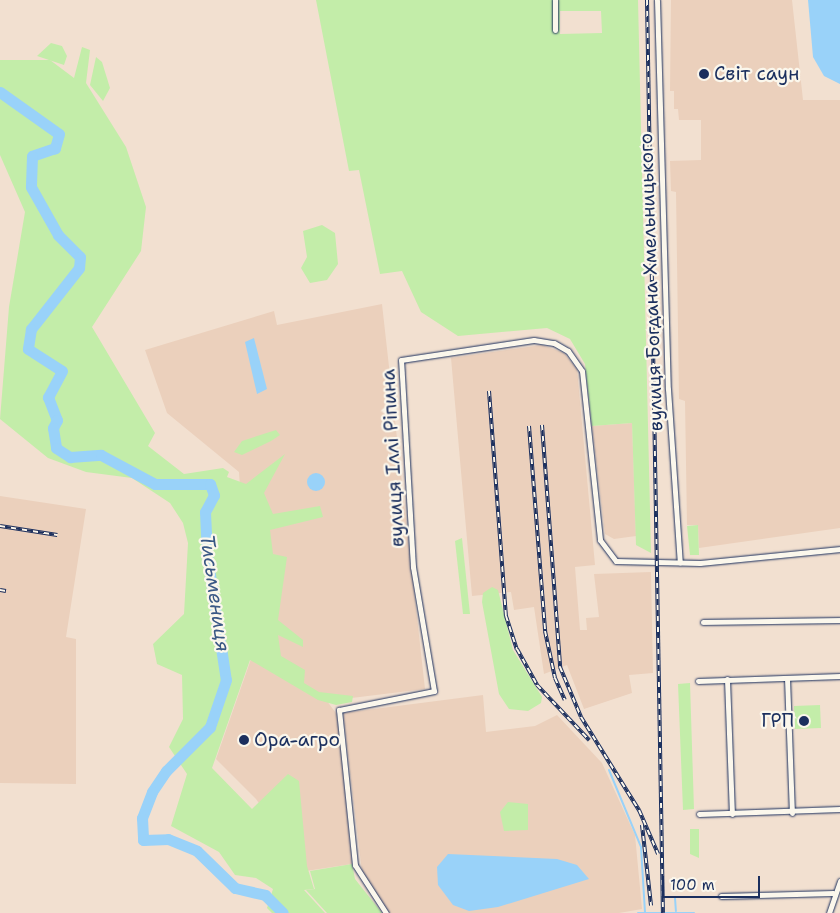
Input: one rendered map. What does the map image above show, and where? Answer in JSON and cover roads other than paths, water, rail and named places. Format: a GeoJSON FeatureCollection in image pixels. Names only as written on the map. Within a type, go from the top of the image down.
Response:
{"type":"FeatureCollection","features":[{"type":"Feature","properties":{"kind":"street"},"geometry":{"type":"LineString","coordinates":[[554,30],[555,0]]}},
{"type":"Feature","properties":{"kind":"street","name":"вулиця Богдана Хмельницького"},"geometry":{"type":"LineString","coordinates":[[657,0],[668,389],[680,563]]}},
{"type":"Feature","properties":{"kind":"street","name":"вулиця Іллі Ріпина"},"geometry":{"type":"LineString","coordinates":[[386,913],[355,865],[339,710],[434,692],[414,567],[401,360],[534,340],[561,345],[582,371],[602,548],[625,564],[680,563],[840,549]]}},
{"type":"Feature","properties":{"kind":"street"},"geometry":{"type":"LineString","coordinates":[[703,622],[840,620]]}},
{"type":"Feature","properties":{"kind":"street"},"geometry":{"type":"LineString","coordinates":[[698,681],[840,676]]}},
{"type":"Feature","properties":{"kind":"street"},"geometry":{"type":"LineString","coordinates":[[787,678],[792,813]]}},
{"type":"Feature","properties":{"kind":"street"},"geometry":{"type":"LineString","coordinates":[[727,680],[732,814]]}},
{"type":"Feature","properties":{"kind":"street"},"geometry":{"type":"LineString","coordinates":[[698,814],[792,813],[840,809]]}},
{"type":"Feature","properties":{"kind":"street"},"geometry":{"type":"LineString","coordinates":[[829,913],[833,892],[840,881]]}},
{"type":"Feature","properties":{"kind":"street"},"geometry":{"type":"LineString","coordinates":[[721,896],[833,892]]}},
{"type":"Feature","properties":{"kind":"water"},"geometry":{"type":"Polygon","coordinates":[[[808,0],[840,0],[840,84],[824,76],[813,57],[808,0]]]}},
{"type":"Feature","properties":{"kind":"water"},"geometry":{"type":"Polygon","coordinates":[[[254,338],[267,389],[257,394],[245,342],[254,338]]]}},
{"type":"Feature","properties":{"kind":"water"},"geometry":{"type":"Polygon","coordinates":[[[312,473],[320,473],[325,478],[323,489],[312,491],[307,486],[307,478],[312,473]]]}},
{"type":"Feature","properties":{"kind":"water"},"geometry":{"type":"Polygon","coordinates":[[[448,854],[557,859],[577,865],[589,879],[498,907],[469,911],[453,905],[438,885],[437,867],[448,854]]]}},
{"type":"Feature","properties":{"kind":"waterway","name":"Тисьмениця"},"geometry":{"type":"LineString","coordinates":[[0,92],[59,134],[55,148],[32,156],[31,187],[58,235],[80,257],[79,268],[31,329],[28,349],[62,371],[48,397],[57,420],[53,428],[56,448],[70,457],[101,455],[155,484],[210,484],[214,495],[205,512],[207,555],[226,680],[210,727],[166,771],[152,792],[142,818],[143,840],[168,839],[197,851],[235,888],[265,895],[283,913]]}},
{"type":"Feature","properties":{"kind":"waterway"},"geometry":{"type":"LineString","coordinates":[[609,770],[641,847],[645,912]]}},
{"type":"Feature","properties":{"kind":"waterway"},"geometry":{"type":"LineString","coordinates":[[675,898],[676,911]]}},
{"type":"Feature","properties":{"kind":"waterway"},"geometry":{"type":"LineString","coordinates":[[638,913],[694,913]]}},
{"type":"Feature","properties":{"kind":"railway"},"geometry":{"type":"LineString","coordinates":[[647,0],[663,913]]}},
{"type":"Feature","properties":{"kind":"railway"},"geometry":{"type":"LineString","coordinates":[[489,391],[506,616],[517,649],[537,685],[589,740]]}},
{"type":"Feature","properties":{"kind":"railway"},"geometry":{"type":"LineString","coordinates":[[542,425],[560,667],[581,717],[639,810],[658,854]]}},
{"type":"Feature","properties":{"kind":"railway"},"geometry":{"type":"LineString","coordinates":[[529,426],[545,631],[555,678],[565,700]]}},
{"type":"Feature","properties":{"kind":"railway"},"geometry":{"type":"LineString","coordinates":[[0,526],[57,535]]}},
{"type":"Feature","properties":{"kind":"railway"},"geometry":{"type":"LineString","coordinates":[[0,590],[6,591]]}},
{"type":"Feature","properties":{"kind":"railway"},"geometry":{"type":"LineString","coordinates":[[642,825],[651,905]]}},
{"type":"Feature","properties":{"kind":"place","name":"Світ саун"},"geometry":{"type":"Point","coordinates":[704,74]}},
{"type":"Feature","properties":{"kind":"place","name":"ГРП"},"geometry":{"type":"Point","coordinates":[804,721]}},
{"type":"Feature","properties":{"kind":"place","name":"Ора-агро"},"geometry":{"type":"Point","coordinates":[244,740]}}]}
